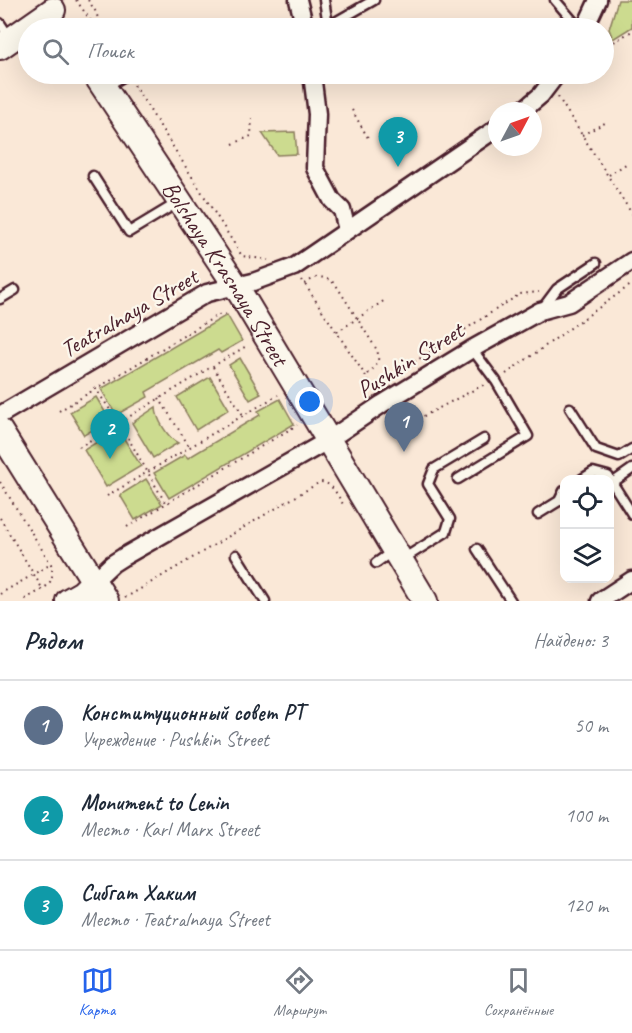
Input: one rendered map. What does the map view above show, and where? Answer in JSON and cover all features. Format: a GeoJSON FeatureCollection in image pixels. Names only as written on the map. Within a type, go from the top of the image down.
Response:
{"type":"FeatureCollection","features":[{"type":"Feature","properties":{"kind":"street"},"geometry":{"type":"LineString","coordinates":[[298,0],[302,18]]}},
{"type":"Feature","properties":{"kind":"street"},"geometry":{"type":"LineString","coordinates":[[590,18],[598,0]]}},
{"type":"Feature","properties":{"kind":"street"},"geometry":{"type":"LineString","coordinates":[[4,36],[18,30]]}},
{"type":"Feature","properties":{"kind":"street","name":"Bolshaya Krasnaya Street"},"geometry":{"type":"LineString","coordinates":[[102,84],[236,286],[327,441],[390,558],[425,601]]}},
{"type":"Feature","properties":{"kind":"street"},"geometry":{"type":"LineString","coordinates":[[313,84],[317,114],[315,168],[332,200],[342,210],[347,231]]}},
{"type":"Feature","properties":{"kind":"street"},"geometry":{"type":"LineString","coordinates":[[533,102],[549,84]]}},
{"type":"Feature","properties":{"kind":"street","name":"Teatralnaya Street"},"geometry":{"type":"LineString","coordinates":[[0,415],[207,293],[253,282],[294,267],[488,134]]}},
{"type":"Feature","properties":{"kind":"street","name":"Pushkin Street"},"geometry":{"type":"LineString","coordinates":[[93,596],[112,564],[123,557],[327,441],[472,349],[540,311],[569,303],[632,261]]}},
{"type":"Feature","properties":{"kind":"street"},"geometry":{"type":"LineString","coordinates":[[0,431],[93,596]]}},
{"type":"Feature","properties":{"kind":"street"},"geometry":{"type":"LineString","coordinates":[[0,458],[93,596]]}},
{"type":"Feature","properties":{"kind":"street"},"geometry":{"type":"LineString","coordinates":[[600,601],[632,580]]}},
{"type":"Feature","properties":{"kind":"lane"},"geometry":{"type":"LineString","coordinates":[[324,0],[327,18]]}},
{"type":"Feature","properties":{"kind":"lane"},"geometry":{"type":"LineString","coordinates":[[342,18],[374,0]]}},
{"type":"Feature","properties":{"kind":"lane"},"geometry":{"type":"LineString","coordinates":[[555,0],[570,18]]}},
{"type":"Feature","properties":{"kind":"lane"},"geometry":{"type":"LineString","coordinates":[[93,176],[129,232],[180,201]]}},
{"type":"Feature","properties":{"kind":"lane"},"geometry":{"type":"LineString","coordinates":[[540,311],[557,290],[596,263]]}},
{"type":"Feature","properties":{"kind":"lane"},"geometry":{"type":"LineString","coordinates":[[0,299],[15,290]]}},
{"type":"Feature","properties":{"kind":"lane"},"geometry":{"type":"LineString","coordinates":[[458,479],[528,436],[496,381],[472,349]]}},
{"type":"Feature","properties":{"kind":"lane"},"geometry":{"type":"LineString","coordinates":[[570,408],[596,449],[620,457],[632,449]]}},
{"type":"Feature","properties":{"kind":"lane"},"geometry":{"type":"LineString","coordinates":[[390,558],[446,532],[450,519],[428,484],[434,470],[484,439]]}},
{"type":"Feature","properties":{"kind":"lane"},"geometry":{"type":"LineString","coordinates":[[614,482],[632,470]]}},
{"type":"Feature","properties":{"kind":"lane"},"geometry":{"type":"LineString","coordinates":[[589,475],[593,472],[604,475]]}},
{"type":"Feature","properties":{"kind":"lane"},"geometry":{"type":"LineString","coordinates":[[614,485],[628,500],[632,514]]}},
{"type":"Feature","properties":{"kind":"lane"},"geometry":{"type":"LineString","coordinates":[[538,514],[560,499]]}},
{"type":"Feature","properties":{"kind":"lane"},"geometry":{"type":"LineString","coordinates":[[477,549],[511,601]]}},
{"type":"Feature","properties":{"kind":"lane"},"geometry":{"type":"LineString","coordinates":[[236,555],[265,601]]}},
{"type":"Feature","properties":{"kind":"path"},"geometry":{"type":"LineString","coordinates":[[88,0],[98,18]]}},
{"type":"Feature","properties":{"kind":"path"},"geometry":{"type":"LineString","coordinates":[[77,1],[89,18]]}},
{"type":"Feature","properties":{"kind":"path"},"geometry":{"type":"LineString","coordinates":[[614,42],[632,31]]}},
{"type":"Feature","properties":{"kind":"path"},"geometry":{"type":"LineString","coordinates":[[133,84],[242,256],[276,262]]}},
{"type":"Feature","properties":{"kind":"path"},"geometry":{"type":"LineString","coordinates":[[558,98],[632,214]]}},
{"type":"Feature","properties":{"kind":"path"},"geometry":{"type":"LineString","coordinates":[[352,110],[368,138]]}},
{"type":"Feature","properties":{"kind":"path"},"geometry":{"type":"LineString","coordinates":[[233,144],[251,136],[252,117]]}},
{"type":"Feature","properties":{"kind":"path"},"geometry":{"type":"LineString","coordinates":[[582,135],[605,123]]}},
{"type":"Feature","properties":{"kind":"path"},"geometry":{"type":"LineString","coordinates":[[608,176],[629,162]]}},
{"type":"Feature","properties":{"kind":"path"},"geometry":{"type":"LineString","coordinates":[[305,284],[316,276],[328,278],[336,285],[377,350],[380,359],[377,366],[366,376]]}},
{"type":"Feature","properties":{"kind":"path"},"geometry":{"type":"LineString","coordinates":[[302,280],[375,389]]}},
{"type":"Feature","properties":{"kind":"path"},"geometry":{"type":"LineString","coordinates":[[397,430],[482,385],[496,381],[632,284]]}},
{"type":"Feature","properties":{"kind":"path"},"geometry":{"type":"LineString","coordinates":[[337,332],[385,300]]}},
{"type":"Feature","properties":{"kind":"path"},"geometry":{"type":"LineString","coordinates":[[59,411],[218,315],[229,313],[235,320]]}},
{"type":"Feature","properties":{"kind":"path"},"geometry":{"type":"LineString","coordinates":[[79,447],[250,344]]}},
{"type":"Feature","properties":{"kind":"path"},"geometry":{"type":"LineString","coordinates":[[213,367],[243,415]]}},
{"type":"Feature","properties":{"kind":"path"},"geometry":{"type":"LineString","coordinates":[[95,388],[120,423],[166,504]]}},
{"type":"Feature","properties":{"kind":"path"},"geometry":{"type":"LineString","coordinates":[[107,496],[281,394]]}},
{"type":"Feature","properties":{"kind":"path"},"geometry":{"type":"LineString","coordinates":[[159,398],[189,446]]}},
{"type":"Feature","properties":{"kind":"path"},"geometry":{"type":"LineString","coordinates":[[127,527],[298,423]]}},
{"type":"Feature","properties":{"kind":"path"},"geometry":{"type":"LineString","coordinates":[[0,482],[51,564],[54,575],[51,583],[22,601]]}},
{"type":"Feature","properties":{"kind":"path"},"geometry":{"type":"LineString","coordinates":[[93,596],[320,482],[325,482],[334,490],[346,509]]}},
{"type":"Feature","properties":{"kind":"path"},"geometry":{"type":"LineString","coordinates":[[0,518],[42,588]]}},
{"type":"Feature","properties":{"kind":"path"},"geometry":{"type":"LineString","coordinates":[[0,594],[51,564]]}},
{"type":"Feature","properties":{"kind":"green space"},"geometry":{"type":"Polygon","coordinates":[[[618,0],[632,0],[632,27],[614,38],[612,18],[618,0]]]}},
{"type":"Feature","properties":{"kind":"green space"},"geometry":{"type":"Polygon","coordinates":[[[295,132],[297,154],[277,155],[262,133],[295,132]]]}},
{"type":"Feature","properties":{"kind":"green space"},"geometry":{"type":"Polygon","coordinates":[[[227,315],[242,341],[221,353],[218,350],[146,392],[148,397],[116,415],[101,389],[227,315]]]}},
{"type":"Feature","properties":{"kind":"green space"},"geometry":{"type":"Polygon","coordinates":[[[240,358],[261,394],[250,400],[229,365],[240,358]]]}},
{"type":"Feature","properties":{"kind":"green space"},"geometry":{"type":"Polygon","coordinates":[[[210,377],[229,409],[196,430],[177,397],[210,377]]]}},
{"type":"Feature","properties":{"kind":"green space"},"geometry":{"type":"Polygon","coordinates":[[[96,397],[110,420],[84,435],[70,412],[96,397]]]}},
{"type":"Feature","properties":{"kind":"green space"},"geometry":{"type":"Polygon","coordinates":[[[280,399],[294,424],[169,498],[154,473],[185,455],[188,458],[260,415],[258,411],[280,399]]]}},
{"type":"Feature","properties":{"kind":"green space"},"geometry":{"type":"Polygon","coordinates":[[[156,407],[163,428],[178,443],[153,458],[132,423],[156,407]]]}},
{"type":"Feature","properties":{"kind":"green space"},"geometry":{"type":"Polygon","coordinates":[[[118,429],[141,466],[106,487],[84,450],[118,429]]]}},
{"type":"Feature","properties":{"kind":"green space"},"geometry":{"type":"Polygon","coordinates":[[[146,479],[162,504],[135,520],[120,495],[146,479]]]}},
{"type":"Feature","properties":{"kind":"place","name":"Сибгат Хаким"},"geometry":{"type":"Point","coordinates":[398,167]}},
{"type":"Feature","properties":{"kind":"place","name":"Конституционный совет РТ"},"geometry":{"type":"Point","coordinates":[404,452]}},
{"type":"Feature","properties":{"kind":"place","name":"Monument to Lenin"},"geometry":{"type":"Point","coordinates":[110,459]}}]}
